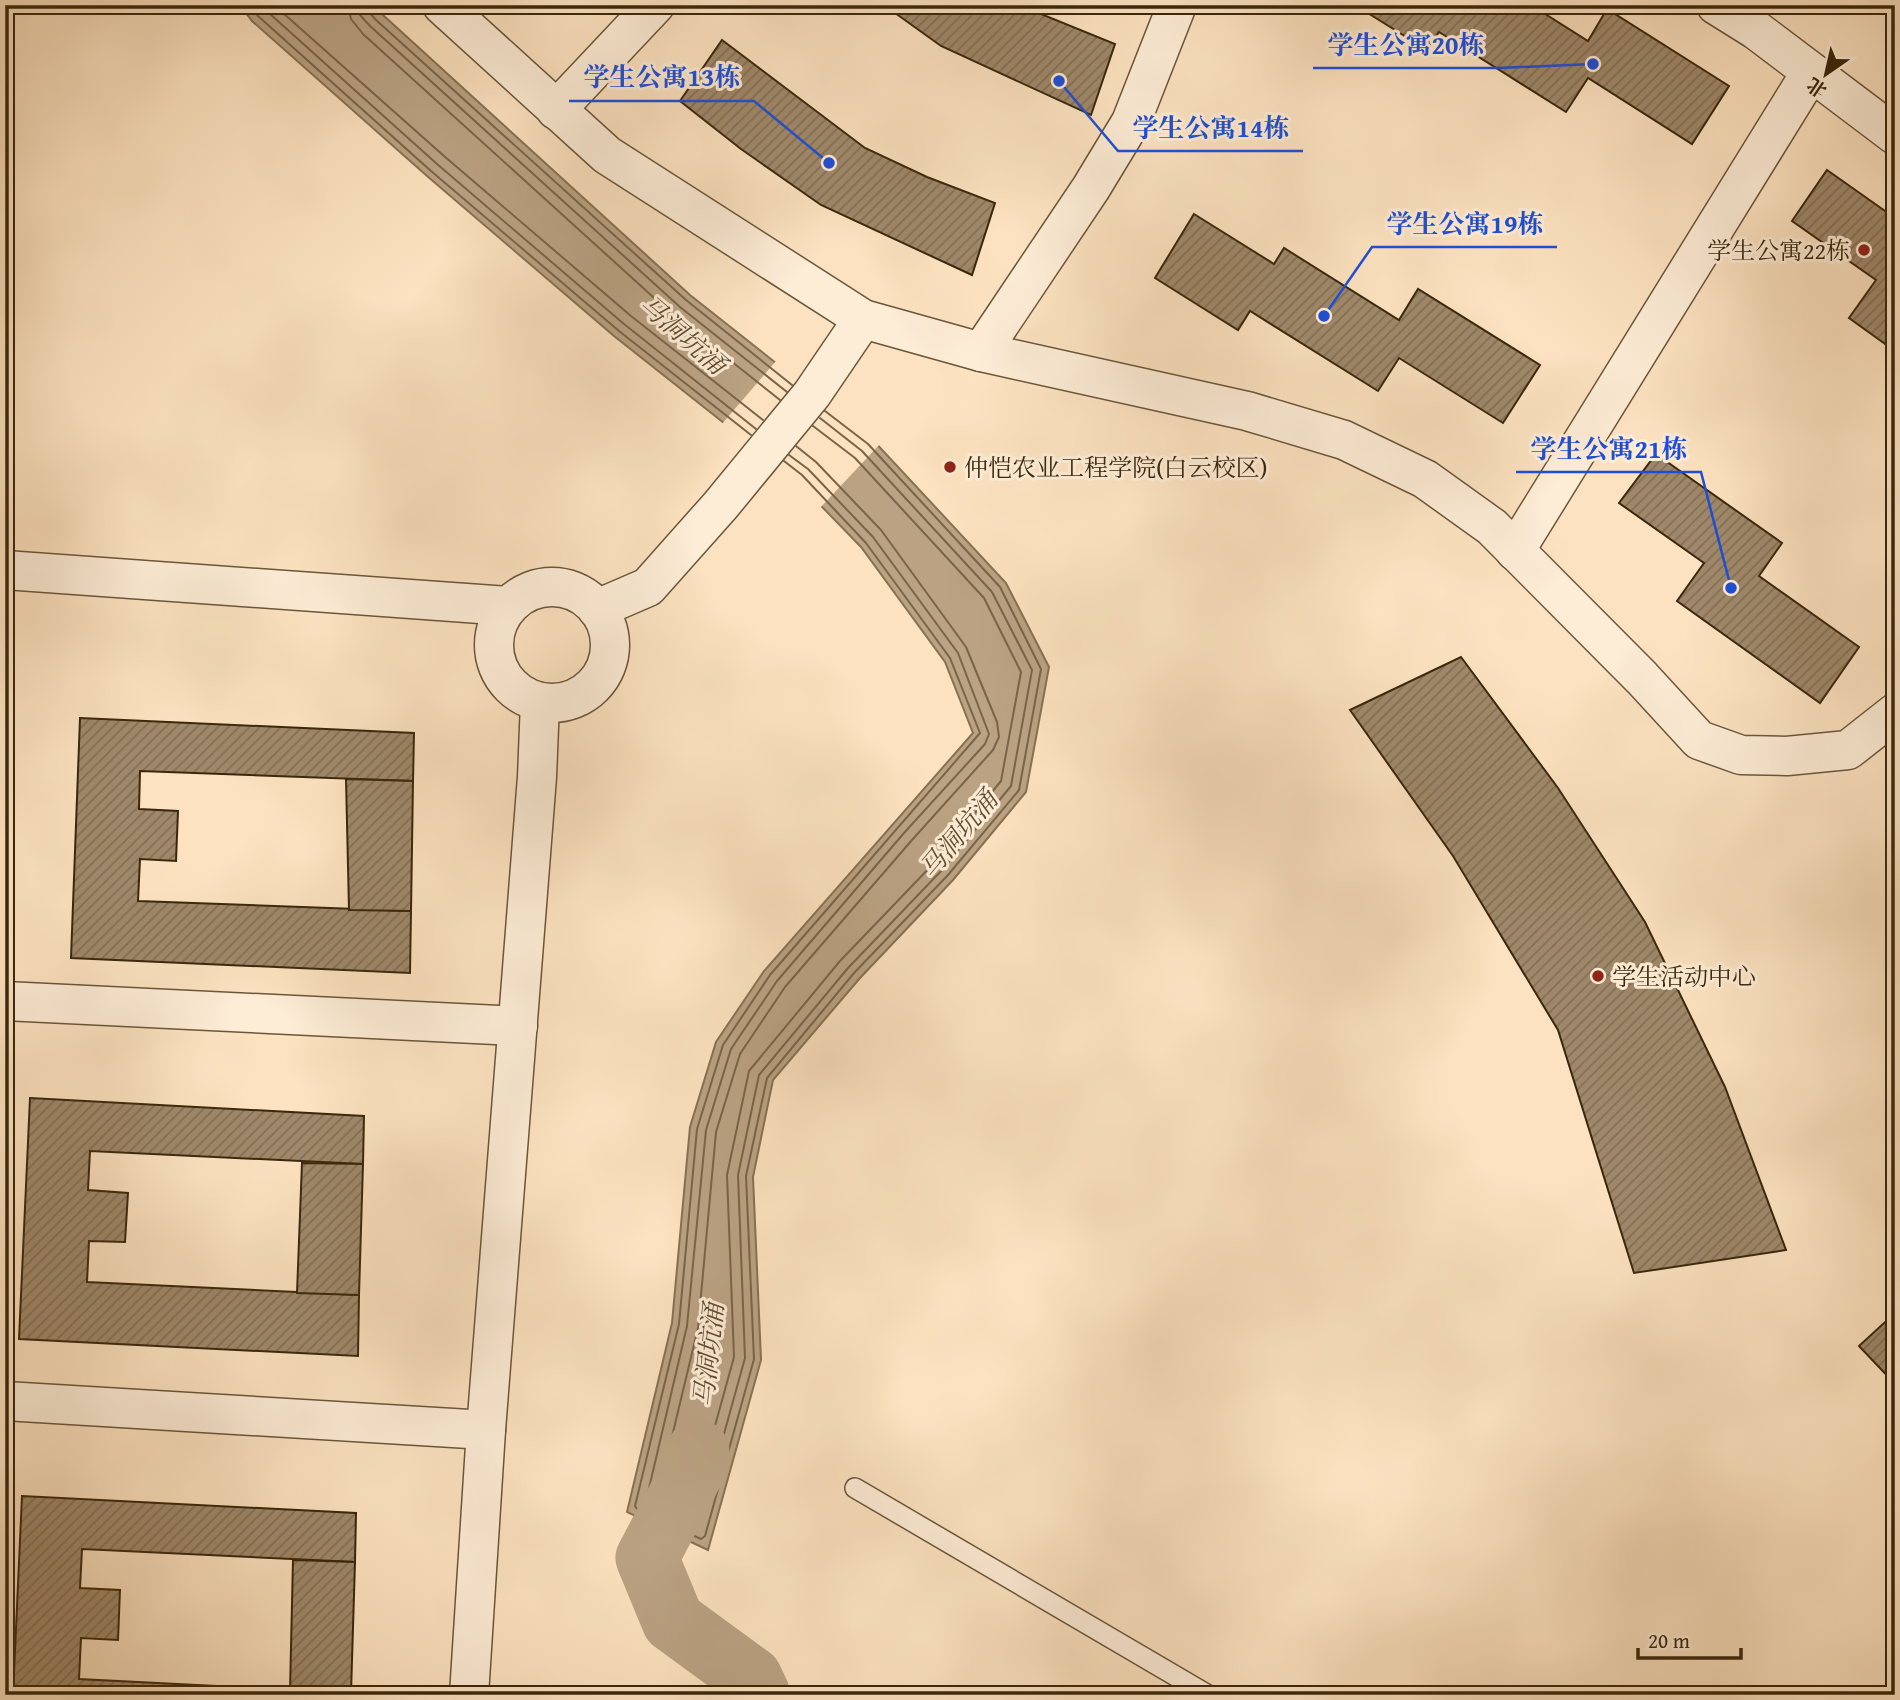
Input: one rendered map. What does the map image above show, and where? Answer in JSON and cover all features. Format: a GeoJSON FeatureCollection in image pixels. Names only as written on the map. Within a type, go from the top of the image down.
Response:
{"type":"FeatureCollection","features":[{"type":"Feature","properties":{"kind":"street"},"geometry":{"type":"LineString","coordinates":[[442,5],[607,155],[863,319],[981,352],[1247,411],[1344,440],[1425,479],[1492,527],[1642,678],[1699,740],[1741,755],[1787,756],[1849,750],[1895,713]]}},
{"type":"Feature","properties":{"kind":"street"},"geometry":{"type":"LineString","coordinates":[[556,110],[655,5]]}},
{"type":"Feature","properties":{"kind":"street"},"geometry":{"type":"LineString","coordinates":[[981,352],[1091,188],[1131,122],[1177,5]]}},
{"type":"Feature","properties":{"kind":"street"},"geometry":{"type":"LineString","coordinates":[[1716,5],[1756,30],[1895,135]]}},
{"type":"Feature","properties":{"kind":"street"},"geometry":{"type":"LineString","coordinates":[[1515,551],[1811,72]]}},
{"type":"Feature","properties":{"kind":"street"},"geometry":{"type":"LineString","coordinates":[[597,609],[648,587],[720,506],[812,394],[863,319]]}},
{"type":"Feature","properties":{"kind":"street"},"geometry":{"type":"LineString","coordinates":[[5,570],[508,606]]}},
{"type":"Feature","properties":{"kind":"street"},"geometry":{"type":"LineString","coordinates":[[563,587],[582,595],[597,609],[607,626],[610,647],[606,667],[596,684],[580,696],[561,703],[540,702],[522,694],[506,681],[496,663],[493,643],[497,623],[508,606],[533,590],[563,587]]}},
{"type":"Feature","properties":{"kind":"street"},"geometry":{"type":"LineString","coordinates":[[469,1695],[486,1430],[537,777],[540,702]]}},
{"type":"Feature","properties":{"kind":"street"},"geometry":{"type":"LineString","coordinates":[[5,1001],[518,1026]]}},
{"type":"Feature","properties":{"kind":"street"},"geometry":{"type":"LineString","coordinates":[[5,1401],[486,1430]]}},
{"type":"Feature","properties":{"kind":"lane"},"geometry":{"type":"LineString","coordinates":[[855,1488],[1208,1695]]}},
{"type":"Feature","properties":{"kind":"water"},"geometry":{"type":"Polygon","coordinates":[[[240,5],[372,5],[690,295],[872,439],[1006,583],[1049,667],[1026,792],[953,880],[860,978],[773,1080],[753,1177],[761,1360],[708,1550],[627,1512],[672,1323],[690,1127],[716,1042],[764,971],[973,733],[945,662],[861,547],[796,480],[614,336],[427,176],[252,21],[240,5]]]}},
{"type":"Feature","properties":{"kind":"pier"},"geometry":{"type":"Polygon","coordinates":[[[776,361],[881,443],[819,509],[794,483],[721,425],[776,361]]]}},
{"type":"Feature","properties":{"kind":"building"},"geometry":{"type":"Polygon","coordinates":[[[884,5],[1019,5],[1115,44],[1091,115],[941,46],[884,5]]]}},
{"type":"Feature","properties":{"kind":"building"},"geometry":{"type":"Polygon","coordinates":[[[1355,5],[1531,5],[1588,41],[1607,9],[1729,86],[1692,144],[1588,78],[1566,112],[1439,32],[1427,50],[1355,5]]]}},
{"type":"Feature","properties":{"kind":"building"},"geometry":{"type":"Polygon","coordinates":[[[722,40],[865,148],[927,177],[995,203],[972,275],[821,205],[741,149],[680,101],[722,40]]]}},
{"type":"Feature","properties":{"kind":"building","name":"学生公寓22栋"},"geometry":{"type":"Polygon","coordinates":[[[1827,170],[1895,218],[1895,351],[1849,318],[1876,280],[1792,221],[1827,170]]]}},
{"type":"Feature","properties":{"kind":"building"},"geometry":{"type":"Polygon","coordinates":[[[1194,214],[1274,264],[1284,248],[1399,320],[1418,289],[1540,365],[1503,423],[1399,358],[1378,391],[1250,311],[1238,330],[1155,278],[1194,214]]]}},
{"type":"Feature","properties":{"kind":"building"},"geometry":{"type":"Polygon","coordinates":[[[1656,454],[1782,543],[1759,576],[1859,647],[1820,703],[1677,601],[1704,563],[1619,503],[1656,454]]]}},
{"type":"Feature","properties":{"kind":"building","name":"学生活动中心"},"geometry":{"type":"Polygon","coordinates":[[[1461,657],[1558,788],[1645,922],[1725,1087],[1786,1250],[1634,1273],[1558,1030],[1453,856],[1350,710],[1461,657]]]}},
{"type":"Feature","properties":{"kind":"building"},"geometry":{"type":"Polygon","coordinates":[[[80,718],[414,733],[413,781],[140,771],[139,809],[178,811],[176,861],[140,859],[138,901],[411,911],[410,973],[71,958],[80,718]]]}},
{"type":"Feature","properties":{"kind":"building"},"geometry":{"type":"Polygon","coordinates":[[[346,779],[413,781],[411,911],[349,910],[346,779]]]}},
{"type":"Feature","properties":{"kind":"building"},"geometry":{"type":"Polygon","coordinates":[[[30,1098],[364,1116],[363,1164],[90,1151],[88,1190],[128,1193],[125,1242],[89,1241],[87,1282],[359,1295],[358,1356],[19,1339],[30,1098]]]}},
{"type":"Feature","properties":{"kind":"building"},"geometry":{"type":"Polygon","coordinates":[[[302,1163],[363,1164],[359,1295],[297,1293],[302,1163]]]}},
{"type":"Feature","properties":{"kind":"building"},"geometry":{"type":"Polygon","coordinates":[[[1895,1313],[1895,1384],[1859,1346],[1895,1313]]]}},
{"type":"Feature","properties":{"kind":"building"},"geometry":{"type":"Polygon","coordinates":[[[22,1496],[356,1513],[355,1562],[82,1549],[80,1588],[120,1590],[118,1640],[81,1638],[79,1679],[351,1695],[13,1695],[22,1496]]]}},
{"type":"Feature","properties":{"kind":"building"},"geometry":{"type":"Polygon","coordinates":[[[293,1560],[355,1562],[351,1693],[290,1691],[293,1560]]]}},
{"type":"Feature","properties":{"kind":"waterway","name":"马洞坑涌"},"geometry":{"type":"LineString","coordinates":[[698,1451],[697,1463],[647,1558],[673,1621],[751,1678],[759,1695]]}},
{"type":"Feature","properties":{"kind":"place","name":"学生公寓20栋"},"geometry":{"type":"Point","coordinates":[1593,64]}},
{"type":"Feature","properties":{"kind":"place","name":"学生公寓14栋"},"geometry":{"type":"Point","coordinates":[1059,81]}},
{"type":"Feature","properties":{"kind":"place","name":"学生公寓13栋"},"geometry":{"type":"Point","coordinates":[829,163]}},
{"type":"Feature","properties":{"kind":"place","name":"学生公寓22栋"},"geometry":{"type":"Point","coordinates":[1864,250]}},
{"type":"Feature","properties":{"kind":"place","name":"学生公寓19栋"},"geometry":{"type":"Point","coordinates":[1324,316]}},
{"type":"Feature","properties":{"kind":"place","name":"仲恺农业工程学院(白云校区)"},"geometry":{"type":"Point","coordinates":[950,467]}},
{"type":"Feature","properties":{"kind":"place","name":"学生公寓21栋"},"geometry":{"type":"Point","coordinates":[1731,588]}},
{"type":"Feature","properties":{"kind":"place","name":"学生活动中心"},"geometry":{"type":"Point","coordinates":[1598,976]}}]}
